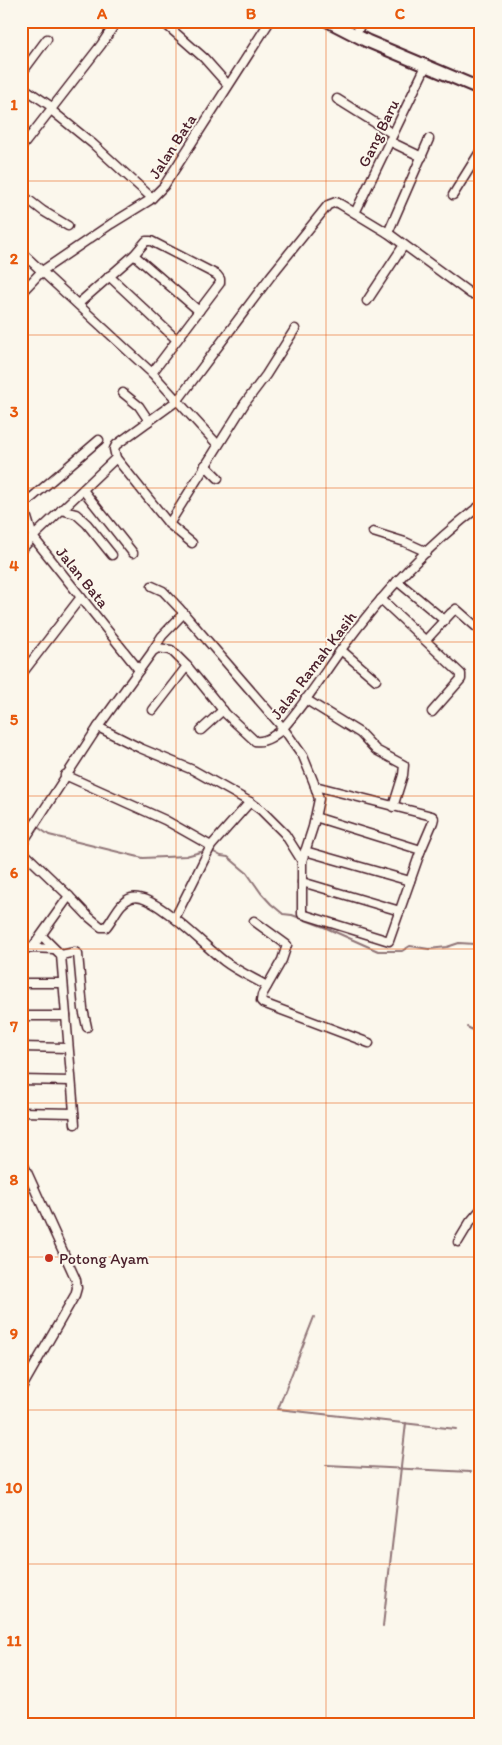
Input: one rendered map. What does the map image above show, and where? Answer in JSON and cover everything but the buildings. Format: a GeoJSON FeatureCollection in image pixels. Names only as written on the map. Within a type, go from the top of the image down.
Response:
{"type":"FeatureCollection","features":[{"type":"Feature","properties":{"kind":"street"},"geometry":{"type":"LineString","coordinates":[[21,148],[117,21]]}},
{"type":"Feature","properties":{"kind":"street"},"geometry":{"type":"LineString","coordinates":[[162,21],[204,58],[228,84]]}},
{"type":"Feature","properties":{"kind":"street","name":"Jalan Bata"},"geometry":{"type":"LineString","coordinates":[[21,294],[42,271],[152,198],[164,186],[270,21]]}},
{"type":"Feature","properties":{"kind":"street"},"geometry":{"type":"LineString","coordinates":[[328,21],[481,89]]}},
{"type":"Feature","properties":{"kind":"street"},"geometry":{"type":"LineString","coordinates":[[356,35],[362,21]]}},
{"type":"Feature","properties":{"kind":"street"},"geometry":{"type":"LineString","coordinates":[[21,74],[47,39]]}},
{"type":"Feature","properties":{"kind":"street","name":"Gang Baru"},"geometry":{"type":"LineString","coordinates":[[355,213],[426,66]]}},
{"type":"Feature","properties":{"kind":"street"},"geometry":{"type":"LineString","coordinates":[[21,86],[52,108],[152,198]]}},
{"type":"Feature","properties":{"kind":"street"},"geometry":{"type":"LineString","coordinates":[[337,99],[422,156]]}},
{"type":"Feature","properties":{"kind":"street"},"geometry":{"type":"LineString","coordinates":[[388,233],[429,138]]}},
{"type":"Feature","properties":{"kind":"street"},"geometry":{"type":"LineString","coordinates":[[453,195],[481,150]]}},
{"type":"Feature","properties":{"kind":"street"},"geometry":{"type":"LineString","coordinates":[[21,194],[43,211],[68,226]]}},
{"type":"Feature","properties":{"kind":"street"},"geometry":{"type":"LineString","coordinates":[[192,543],[168,524],[116,458],[114,449],[116,445],[178,400],[270,277],[328,205],[336,202],[388,233],[471,294],[476,293],[481,287]]}},
{"type":"Feature","properties":{"kind":"street"},"geometry":{"type":"LineString","coordinates":[[78,304],[146,241],[151,241],[217,275],[220,283],[152,373]]}},
{"type":"Feature","properties":{"kind":"street"},"geometry":{"type":"LineString","coordinates":[[367,301],[404,246]]}},
{"type":"Feature","properties":{"kind":"street"},"geometry":{"type":"LineString","coordinates":[[21,252],[152,373],[218,445]]}},
{"type":"Feature","properties":{"kind":"street"},"geometry":{"type":"LineString","coordinates":[[134,254],[199,311]]}},
{"type":"Feature","properties":{"kind":"street"},"geometry":{"type":"LineString","coordinates":[[109,276],[177,340]]}},
{"type":"Feature","properties":{"kind":"street"},"geometry":{"type":"LineString","coordinates":[[168,524],[295,328]]}},
{"type":"Feature","properties":{"kind":"street"},"geometry":{"type":"LineString","coordinates":[[123,393],[139,406],[149,421]]}},
{"type":"Feature","properties":{"kind":"street"},"geometry":{"type":"LineString","coordinates":[[23,505],[99,440]]}},
{"type":"Feature","properties":{"kind":"street"},"geometry":{"type":"LineString","coordinates":[[21,550],[32,536],[116,458]]}},
{"type":"Feature","properties":{"kind":"street"},"geometry":{"type":"LineString","coordinates":[[205,465],[218,478]]}},
{"type":"Feature","properties":{"kind":"street"},"geometry":{"type":"LineString","coordinates":[[83,490],[133,553]]}},
{"type":"Feature","properties":{"kind":"street","name":"Jalan Bata"},"geometry":{"type":"LineString","coordinates":[[21,493],[32,536],[139,670]]}},
{"type":"Feature","properties":{"kind":"street","name":"Jalan Ramah Kasih"},"geometry":{"type":"LineString","coordinates":[[153,651],[158,648],[171,650],[187,666],[223,710],[255,741],[263,742],[283,728],[341,650],[397,581],[426,552],[481,505]]}},
{"type":"Feature","properties":{"kind":"street"},"geometry":{"type":"LineString","coordinates":[[61,510],[76,514],[87,524],[112,555]]}},
{"type":"Feature","properties":{"kind":"street"},"geometry":{"type":"LineString","coordinates":[[373,532],[405,542],[426,552]]}},
{"type":"Feature","properties":{"kind":"street"},"geometry":{"type":"LineString","coordinates":[[397,581],[444,620]]}},
{"type":"Feature","properties":{"kind":"street"},"geometry":{"type":"LineString","coordinates":[[152,586],[163,592],[184,613],[283,728],[302,756],[316,786],[319,799],[302,861],[302,914],[389,941],[434,818],[316,786]]}},
{"type":"Feature","properties":{"kind":"street"},"geometry":{"type":"LineString","coordinates":[[21,675],[81,597]]}},
{"type":"Feature","properties":{"kind":"street"},"geometry":{"type":"LineString","coordinates":[[381,599],[462,676],[432,712]]}},
{"type":"Feature","properties":{"kind":"street"},"geometry":{"type":"LineString","coordinates":[[426,640],[454,609],[459,609],[481,631]]}},
{"type":"Feature","properties":{"kind":"street"},"geometry":{"type":"LineString","coordinates":[[184,613],[162,636],[98,727],[41,812],[28,833],[21,850],[101,927],[106,927],[113,920],[119,907],[130,898],[144,898],[175,918],[224,961],[267,986]]}},
{"type":"Feature","properties":{"kind":"street"},"geometry":{"type":"LineString","coordinates":[[341,650],[376,680]]}},
{"type":"Feature","properties":{"kind":"street"},"geometry":{"type":"LineString","coordinates":[[153,710],[187,666]]}},
{"type":"Feature","properties":{"kind":"street"},"geometry":{"type":"LineString","coordinates":[[305,699],[360,733],[376,750],[404,765],[392,807]]}},
{"type":"Feature","properties":{"kind":"street"},"geometry":{"type":"LineString","coordinates":[[201,730],[223,710]]}},
{"type":"Feature","properties":{"kind":"street"},"geometry":{"type":"LineString","coordinates":[[98,727],[140,748],[193,770],[250,802],[261,810],[285,834],[302,861]]}},
{"type":"Feature","properties":{"kind":"street"},"geometry":{"type":"LineString","coordinates":[[65,775],[165,820],[209,850]]}},
{"type":"Feature","properties":{"kind":"street"},"geometry":{"type":"LineString","coordinates":[[175,918],[209,850],[250,802]]}},
{"type":"Feature","properties":{"kind":"street"},"geometry":{"type":"LineString","coordinates":[[315,818],[421,850]]}},
{"type":"Feature","properties":{"kind":"street"},"geometry":{"type":"LineString","coordinates":[[305,851],[410,881]]}},
{"type":"Feature","properties":{"kind":"street"},"geometry":{"type":"LineString","coordinates":[[302,882],[400,911]]}},
{"type":"Feature","properties":{"kind":"street"},"geometry":{"type":"LineString","coordinates":[[32,948],[69,896]]}},
{"type":"Feature","properties":{"kind":"street"},"geometry":{"type":"LineString","coordinates":[[254,921],[288,945],[261,999],[263,1004],[369,1043]]}},
{"type":"Feature","properties":{"kind":"street"},"geometry":{"type":"LineString","coordinates":[[42,936],[61,955],[75,1124]]}},
{"type":"Feature","properties":{"kind":"street"},"geometry":{"type":"LineString","coordinates":[[21,948],[54,949]]}},
{"type":"Feature","properties":{"kind":"street"},"geometry":{"type":"LineString","coordinates":[[61,955],[75,952],[78,954],[83,1009],[87,1027]]}},
{"type":"Feature","properties":{"kind":"street"},"geometry":{"type":"LineString","coordinates":[[21,983],[63,983]]}},
{"type":"Feature","properties":{"kind":"street"},"geometry":{"type":"LineString","coordinates":[[21,1016],[66,1016]]}},
{"type":"Feature","properties":{"kind":"street"},"geometry":{"type":"LineString","coordinates":[[21,1047],[68,1048]]}},
{"type":"Feature","properties":{"kind":"street"},"geometry":{"type":"LineString","coordinates":[[21,1080],[71,1081]]}},
{"type":"Feature","properties":{"kind":"street"},"geometry":{"type":"LineString","coordinates":[[21,1112],[74,1112]]}},
{"type":"Feature","properties":{"kind":"street"},"geometry":{"type":"LineString","coordinates":[[21,1159],[76,1280],[77,1288],[76,1295],[21,1389]]}},
{"type":"Feature","properties":{"kind":"street"},"geometry":{"type":"LineString","coordinates":[[458,1242],[481,1209]]}},
{"type":"Feature","properties":{"kind":"waterway"},"geometry":{"type":"LineString","coordinates":[[21,811],[33,822]]}},
{"type":"Feature","properties":{"kind":"waterway"},"geometry":{"type":"LineString","coordinates":[[36,826],[49,835],[143,858],[186,856],[204,851]]}},
{"type":"Feature","properties":{"kind":"waterway"},"geometry":{"type":"LineString","coordinates":[[212,851],[221,856],[228,857],[247,873],[261,893],[283,914],[292,915],[324,927],[378,951],[402,951],[410,946],[429,949],[447,947],[459,943],[475,944],[481,941]]}},
{"type":"Feature","properties":{"kind":"waterway"},"geometry":{"type":"LineString","coordinates":[[467,1027],[481,1034]]}},
{"type":"Feature","properties":{"kind":"waterway"},"geometry":{"type":"LineString","coordinates":[[314,1317],[278,1409],[456,1429]]}},
{"type":"Feature","properties":{"kind":"waterway"},"geometry":{"type":"LineString","coordinates":[[383,1626],[406,1423]]}},
{"type":"Feature","properties":{"kind":"waterway"},"geometry":{"type":"LineString","coordinates":[[326,1465],[471,1472]]}},
{"type":"Feature","properties":{"kind":"place","name":"Potong Ayam"},"geometry":{"type":"Point","coordinates":[49,1258]}}]}
